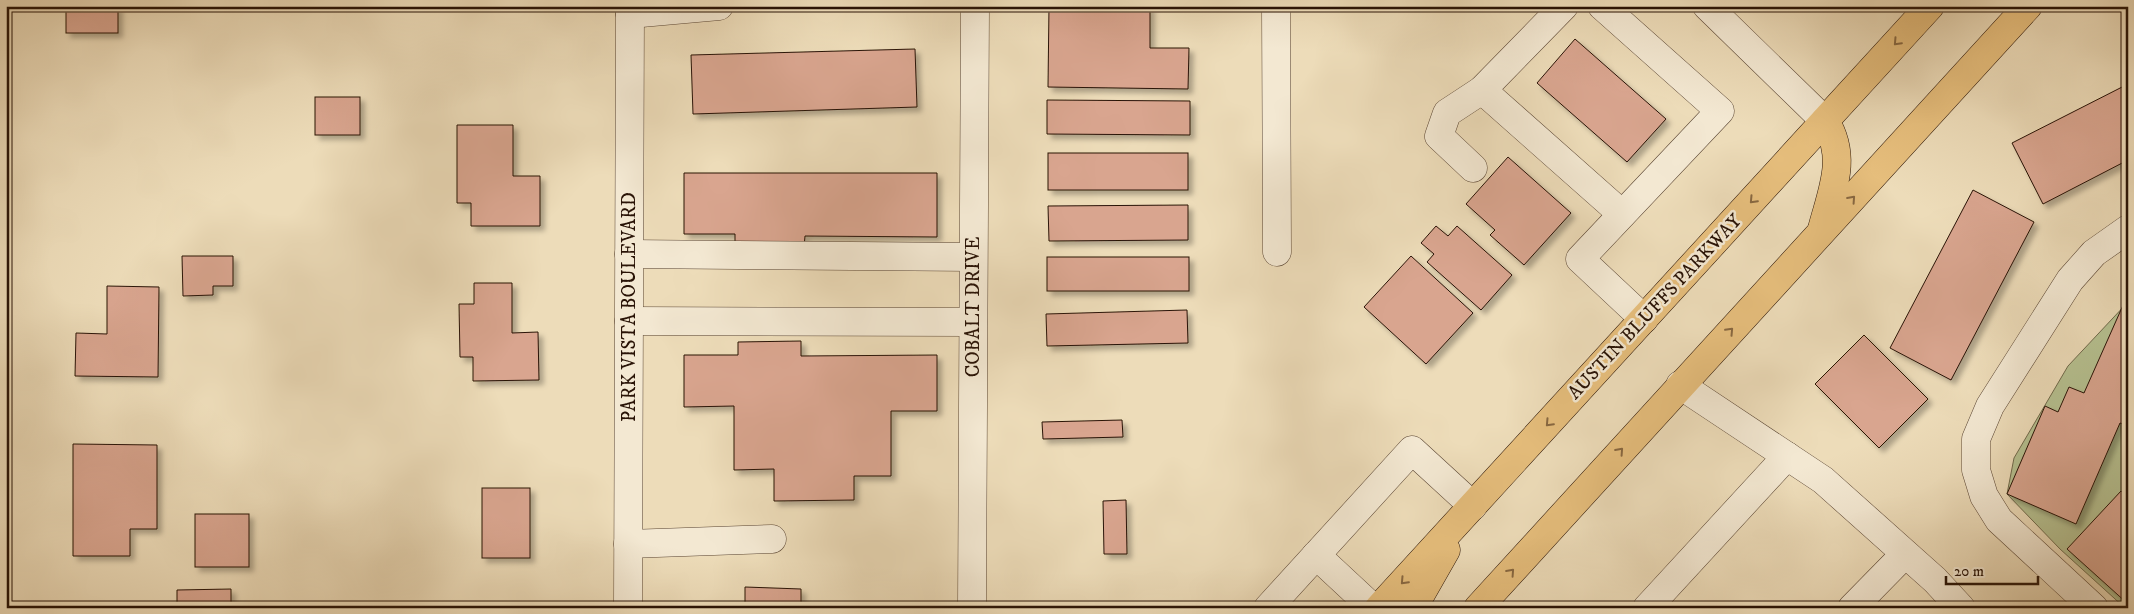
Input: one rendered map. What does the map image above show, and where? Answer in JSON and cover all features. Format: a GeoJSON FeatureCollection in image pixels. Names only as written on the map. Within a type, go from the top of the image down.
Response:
{"type":"FeatureCollection","features":[{"type":"Feature","properties":{"kind":"main road","name":"AUSTIN BLUFFS PARKWAY"},"geometry":{"type":"LineString","coordinates":[[1379,608],[1930,6]]}},
{"type":"Feature","properties":{"kind":"main road"},"geometry":{"type":"LineString","coordinates":[[1478,608],[2028,6]]}},
{"type":"Feature","properties":{"kind":"main road"},"geometry":{"type":"LineString","coordinates":[[1821,233],[1838,156],[1834,136],[1825,121]]}},
{"type":"Feature","properties":{"kind":"main road"},"geometry":{"type":"LineString","coordinates":[[1413,608],[1469,510]]}},
{"type":"Feature","properties":{"kind":"street"},"geometry":{"type":"LineString","coordinates":[[630,10],[719,6]]}},
{"type":"Feature","properties":{"kind":"street","name":"COBALT DRIVE"},"geometry":{"type":"LineString","coordinates":[[972,608],[975,6]]}},
{"type":"Feature","properties":{"kind":"street"},"geometry":{"type":"LineString","coordinates":[[1276,6],[1277,252]]}},
{"type":"Feature","properties":{"kind":"street"},"geometry":{"type":"LineString","coordinates":[[1473,168],[1439,136],[1447,112],[1482,90],[1564,6]]}},
{"type":"Feature","properties":{"kind":"street"},"geometry":{"type":"LineString","coordinates":[[1602,6],[1720,111],[1580,259],[1644,319]]}},
{"type":"Feature","properties":{"kind":"street"},"geometry":{"type":"LineString","coordinates":[[1707,6],[1825,121]]}},
{"type":"Feature","properties":{"kind":"street","name":"PARK VISTA BOULEVARD"},"geometry":{"type":"LineString","coordinates":[[628,608],[630,10]]}},
{"type":"Feature","properties":{"kind":"street"},"geometry":{"type":"LineString","coordinates":[[1482,90],[1622,214]]}},
{"type":"Feature","properties":{"kind":"street"},"geometry":{"type":"LineString","coordinates":[[2094,608],[1999,520],[1984,496],[1976,470],[1976,439],[1990,406],[2070,280],[2094,253],[2128,229]]}},
{"type":"Feature","properties":{"kind":"street"},"geometry":{"type":"LineString","coordinates":[[629,254],[973,258]]}},
{"type":"Feature","properties":{"kind":"street"},"geometry":{"type":"LineString","coordinates":[[629,321],[973,322]]}},
{"type":"Feature","properties":{"kind":"street"},"geometry":{"type":"LineString","coordinates":[[1680,385],[1823,480],[1905,554],[1961,608]]}},
{"type":"Feature","properties":{"kind":"street"},"geometry":{"type":"LineString","coordinates":[[1268,608],[1412,450],[1469,510]]}},
{"type":"Feature","properties":{"kind":"street"},"geometry":{"type":"LineString","coordinates":[[1647,608],[1787,456]]}},
{"type":"Feature","properties":{"kind":"street"},"geometry":{"type":"LineString","coordinates":[[628,544],[772,539]]}},
{"type":"Feature","properties":{"kind":"street"},"geometry":{"type":"LineString","coordinates":[[1852,608],[1905,554]]}},
{"type":"Feature","properties":{"kind":"street"},"geometry":{"type":"LineString","coordinates":[[1316,555],[1373,608]]}},
{"type":"Feature","properties":{"kind":"green space"},"geometry":{"type":"Polygon","coordinates":[[[2128,302],[2128,608],[2125,608],[2060,549],[2007,494],[2014,458],[2068,366],[2128,302]]]}},
{"type":"Feature","properties":{"kind":"building"},"geometry":{"type":"Polygon","coordinates":[[[66,6],[118,6],[118,33],[66,33],[66,6]]]}},
{"type":"Feature","properties":{"kind":"building"},"geometry":{"type":"Polygon","coordinates":[[[1049,6],[1150,6],[1150,48],[1189,48],[1188,89],[1048,87],[1049,6]]]}},
{"type":"Feature","properties":{"kind":"building"},"geometry":{"type":"Polygon","coordinates":[[[1575,39],[1666,119],[1627,162],[1537,83],[1575,39]]]}},
{"type":"Feature","properties":{"kind":"building"},"geometry":{"type":"Polygon","coordinates":[[[915,49],[917,107],[693,114],[691,55],[915,49]]]}},
{"type":"Feature","properties":{"kind":"building"},"geometry":{"type":"Polygon","coordinates":[[[2128,84],[2128,160],[2043,204],[2012,143],[2128,84]]]}},
{"type":"Feature","properties":{"kind":"building"},"geometry":{"type":"Polygon","coordinates":[[[315,97],[360,97],[360,135],[315,135],[315,97]]]}},
{"type":"Feature","properties":{"kind":"building"},"geometry":{"type":"Polygon","coordinates":[[[1047,100],[1190,101],[1190,135],[1047,134],[1047,100]]]}},
{"type":"Feature","properties":{"kind":"building"},"geometry":{"type":"Polygon","coordinates":[[[457,125],[513,125],[513,176],[540,176],[540,226],[471,226],[471,203],[457,203],[457,125]]]}},
{"type":"Feature","properties":{"kind":"building"},"geometry":{"type":"Polygon","coordinates":[[[1048,153],[1188,153],[1188,190],[1048,190],[1048,153]]]}},
{"type":"Feature","properties":{"kind":"building"},"geometry":{"type":"Polygon","coordinates":[[[1508,157],[1571,213],[1524,265],[1490,235],[1495,230],[1466,204],[1508,157]]]}},
{"type":"Feature","properties":{"kind":"building"},"geometry":{"type":"Polygon","coordinates":[[[684,173],[937,173],[937,237],[805,236],[804,247],[735,246],[735,234],[684,234],[684,173]]]}},
{"type":"Feature","properties":{"kind":"building"},"geometry":{"type":"Polygon","coordinates":[[[1973,190],[2034,222],[1951,380],[1890,348],[1973,190]]]}},
{"type":"Feature","properties":{"kind":"building"},"geometry":{"type":"Polygon","coordinates":[[[1188,205],[1188,240],[1049,241],[1048,206],[1188,205]]]}},
{"type":"Feature","properties":{"kind":"building"},"geometry":{"type":"Polygon","coordinates":[[[1436,226],[1448,236],[1457,226],[1512,275],[1481,310],[1427,262],[1434,254],[1421,243],[1436,226]]]}},
{"type":"Feature","properties":{"kind":"building"},"geometry":{"type":"Polygon","coordinates":[[[182,256],[233,256],[233,286],[213,286],[213,295],[183,296],[182,256]]]}},
{"type":"Feature","properties":{"kind":"building"},"geometry":{"type":"Polygon","coordinates":[[[1411,256],[1473,313],[1426,364],[1364,307],[1411,256]]]}},
{"type":"Feature","properties":{"kind":"building"},"geometry":{"type":"Polygon","coordinates":[[[1047,257],[1189,257],[1189,291],[1047,291],[1047,257]]]}},
{"type":"Feature","properties":{"kind":"building"},"geometry":{"type":"Polygon","coordinates":[[[474,283],[512,283],[512,333],[538,332],[539,380],[473,381],[473,357],[460,357],[459,304],[474,304],[474,283]]]}},
{"type":"Feature","properties":{"kind":"building"},"geometry":{"type":"Polygon","coordinates":[[[107,286],[159,287],[158,377],[75,376],[76,333],[107,334],[107,286]]]}},
{"type":"Feature","properties":{"kind":"building"},"geometry":{"type":"Polygon","coordinates":[[[2128,294],[2128,426],[2120,423],[2076,524],[2007,494],[2045,406],[2058,412],[2069,387],[2084,393],[2128,294]]]}},
{"type":"Feature","properties":{"kind":"building"},"geometry":{"type":"Polygon","coordinates":[[[1187,310],[1188,343],[1047,346],[1046,314],[1187,310]]]}},
{"type":"Feature","properties":{"kind":"building"},"geometry":{"type":"Polygon","coordinates":[[[1864,335],[1928,399],[1879,448],[1815,384],[1864,335]]]}},
{"type":"Feature","properties":{"kind":"building"},"geometry":{"type":"Polygon","coordinates":[[[801,341],[801,356],[937,355],[937,411],[891,411],[891,476],[854,476],[854,500],[774,501],[774,469],[734,470],[734,406],[684,407],[684,355],[738,355],[738,342],[801,341]]]}},
{"type":"Feature","properties":{"kind":"building"},"geometry":{"type":"Polygon","coordinates":[[[1122,420],[1123,437],[1043,439],[1042,422],[1122,420]]]}},
{"type":"Feature","properties":{"kind":"building"},"geometry":{"type":"Polygon","coordinates":[[[73,444],[157,445],[157,529],[130,529],[130,556],[73,556],[73,444]]]}},
{"type":"Feature","properties":{"kind":"building"},"geometry":{"type":"Polygon","coordinates":[[[482,488],[530,488],[530,558],[482,558],[482,488]]]}},
{"type":"Feature","properties":{"kind":"building"},"geometry":{"type":"Polygon","coordinates":[[[2121,491],[2128,497],[2128,604],[2067,549],[2121,491]]]}},
{"type":"Feature","properties":{"kind":"building"},"geometry":{"type":"Polygon","coordinates":[[[1126,500],[1127,554],[1104,554],[1103,501],[1126,500]]]}},
{"type":"Feature","properties":{"kind":"building"},"geometry":{"type":"Polygon","coordinates":[[[195,514],[249,514],[249,567],[195,567],[195,514]]]}},
{"type":"Feature","properties":{"kind":"building"},"geometry":{"type":"Polygon","coordinates":[[[745,587],[801,589],[801,608],[745,608],[745,587]]]}},
{"type":"Feature","properties":{"kind":"building"},"geometry":{"type":"Polygon","coordinates":[[[231,589],[231,608],[177,608],[177,590],[231,589]]]}}]}
